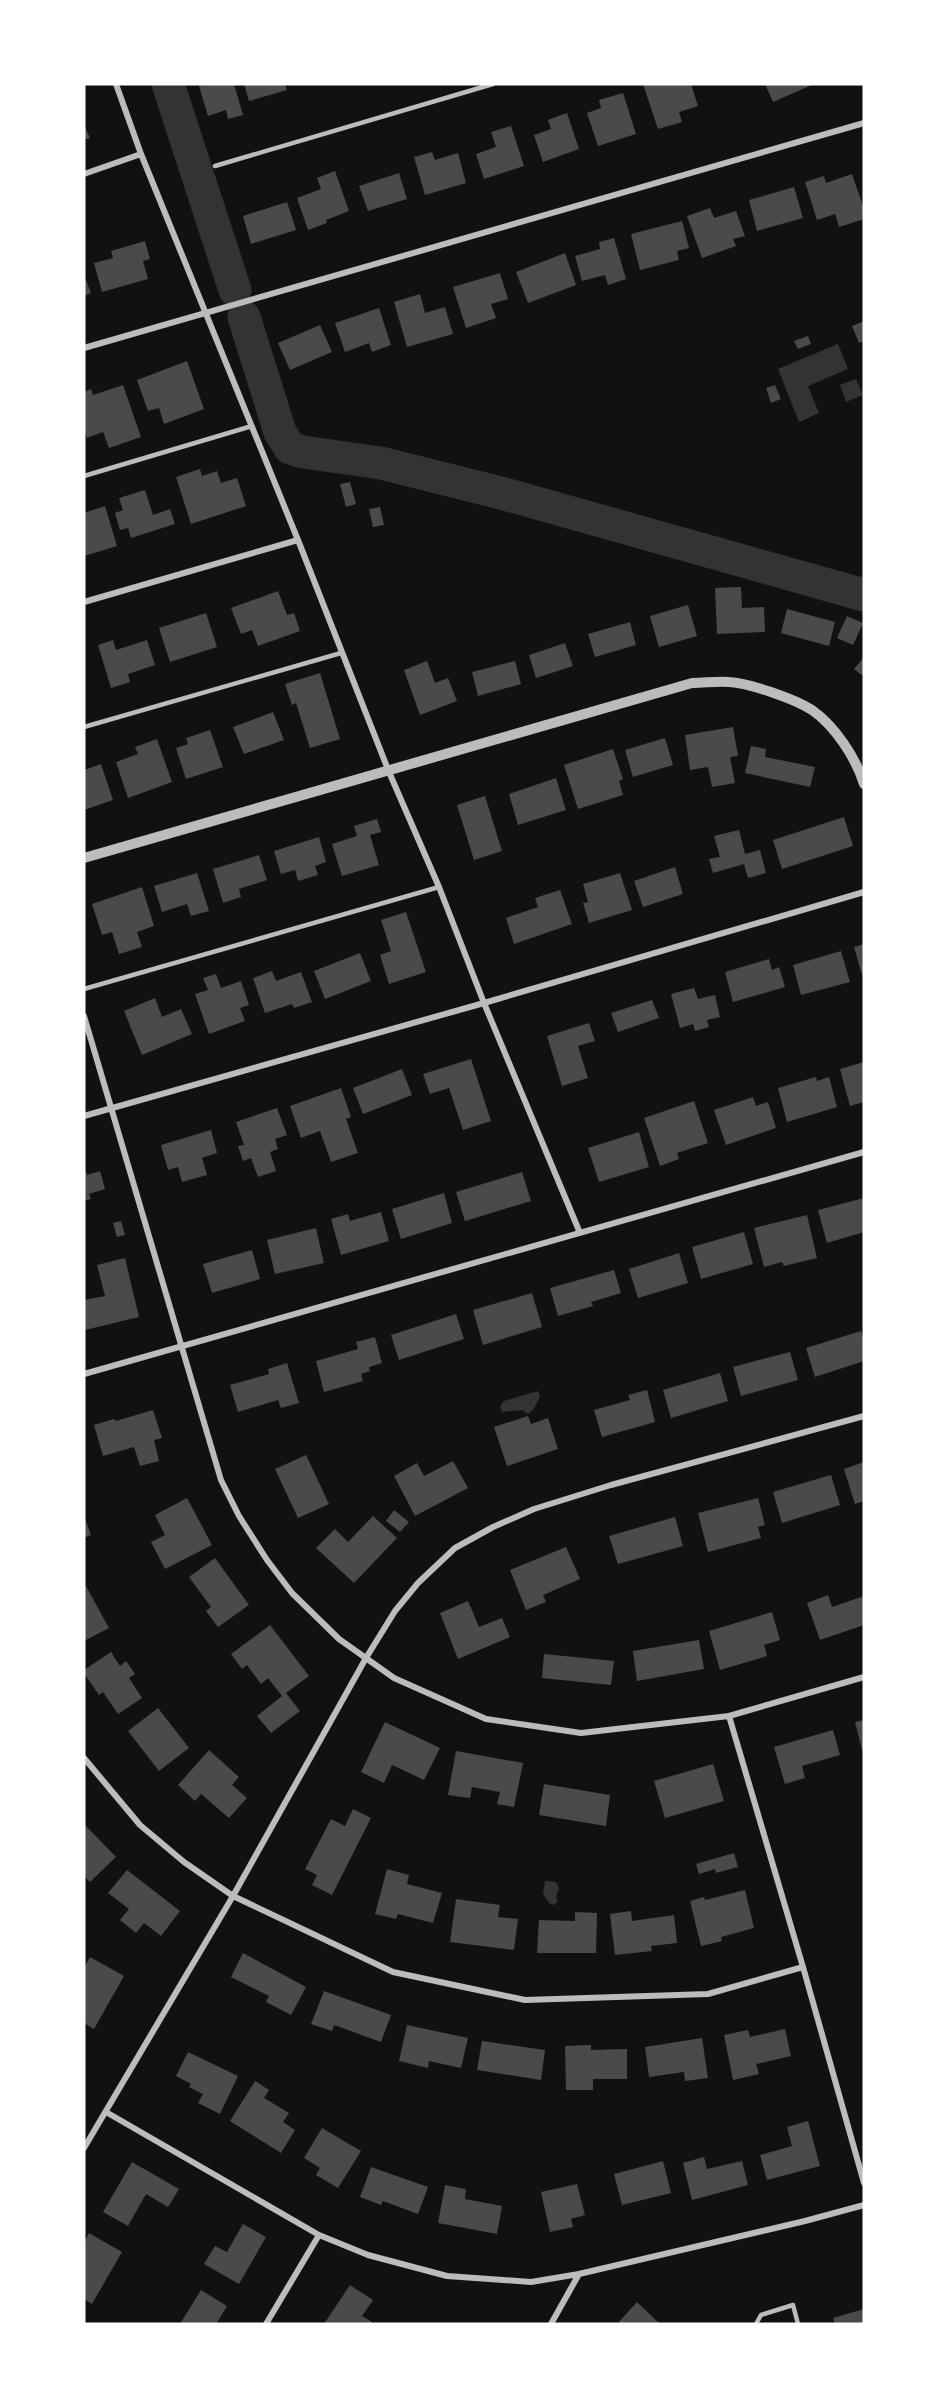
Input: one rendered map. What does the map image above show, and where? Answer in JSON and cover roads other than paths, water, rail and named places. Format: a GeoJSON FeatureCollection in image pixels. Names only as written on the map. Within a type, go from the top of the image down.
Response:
{"type":"FeatureCollection","features":[{"type":"Feature","properties":{"kind":"street"},"geometry":{"type":"LineString","coordinates":[[116,84],[141,154],[298,540],[388,772],[439,887],[484,1003],[580,1233]]}},
{"type":"Feature","properties":{"kind":"street"},"geometry":{"type":"LineString","coordinates":[[84,348],[864,123]]}},
{"type":"Feature","properties":{"kind":"street"},"geometry":{"type":"LineString","coordinates":[[84,174],[141,154]]}},
{"type":"Feature","properties":{"kind":"street"},"geometry":{"type":"LineString","coordinates":[[84,602],[298,540]]}},
{"type":"Feature","properties":{"kind":"street"},"geometry":{"type":"LineString","coordinates":[[84,858],[693,683],[730,682],[763,689],[811,710],[829,726],[849,752],[864,784]]}},
{"type":"Feature","properties":{"kind":"street"},"geometry":{"type":"LineString","coordinates":[[84,1116],[864,892]]}},
{"type":"Feature","properties":{"kind":"street"},"geometry":{"type":"LineString","coordinates":[[84,1016],[218,1471],[239,1516],[267,1560],[292,1593],[339,1639],[393,1677],[486,1719],[580,1733],[729,1716],[864,1677]]}},
{"type":"Feature","properties":{"kind":"street"},"geometry":{"type":"LineString","coordinates":[[84,1374],[864,1152]]}},
{"type":"Feature","properties":{"kind":"street"},"geometry":{"type":"LineString","coordinates":[[84,2148],[233,1896],[366,1658],[395,1611],[418,1583],[455,1548],[492,1527],[534,1509],[611,1485],[864,1416]]}},
{"type":"Feature","properties":{"kind":"street"},"geometry":{"type":"LineString","coordinates":[[729,1716],[804,1967],[864,2183]]}},
{"type":"Feature","properties":{"kind":"street"},"geometry":{"type":"LineString","coordinates":[[84,1758],[140,1825],[184,1862],[233,1896],[393,1972],[525,2000],[708,1994],[804,1967]]}},
{"type":"Feature","properties":{"kind":"street"},"geometry":{"type":"LineString","coordinates":[[106,2112],[319,2235],[368,2255],[447,2276],[531,2282],[579,2274],[864,2205]]}},
{"type":"Feature","properties":{"kind":"street"},"geometry":{"type":"LineString","coordinates":[[266,2324],[319,2235]]}},
{"type":"Feature","properties":{"kind":"street"},"geometry":{"type":"LineString","coordinates":[[551,2324],[579,2274]]}},
{"type":"Feature","properties":{"kind":"lane"},"geometry":{"type":"LineString","coordinates":[[215,165],[493,84]]}},
{"type":"Feature","properties":{"kind":"lane"},"geometry":{"type":"LineString","coordinates":[[84,476],[252,426]]}},
{"type":"Feature","properties":{"kind":"lane"},"geometry":{"type":"LineString","coordinates":[[84,727],[341,653]]}},
{"type":"Feature","properties":{"kind":"lane"},"geometry":{"type":"LineString","coordinates":[[84,989],[439,887]]}},
{"type":"Feature","properties":{"kind":"lane"},"geometry":{"type":"LineString","coordinates":[[756,2324],[761,2315],[793,2305],[798,2324]]}},
{"type":"Feature","properties":{"kind":"waterway"},"geometry":{"type":"LineString","coordinates":[[168,84],[235,290]]}},
{"type":"Feature","properties":{"kind":"waterway"},"geometry":{"type":"LineString","coordinates":[[244,317],[280,432],[290,448],[303,452],[381,463],[501,493],[864,595]]}}]}
